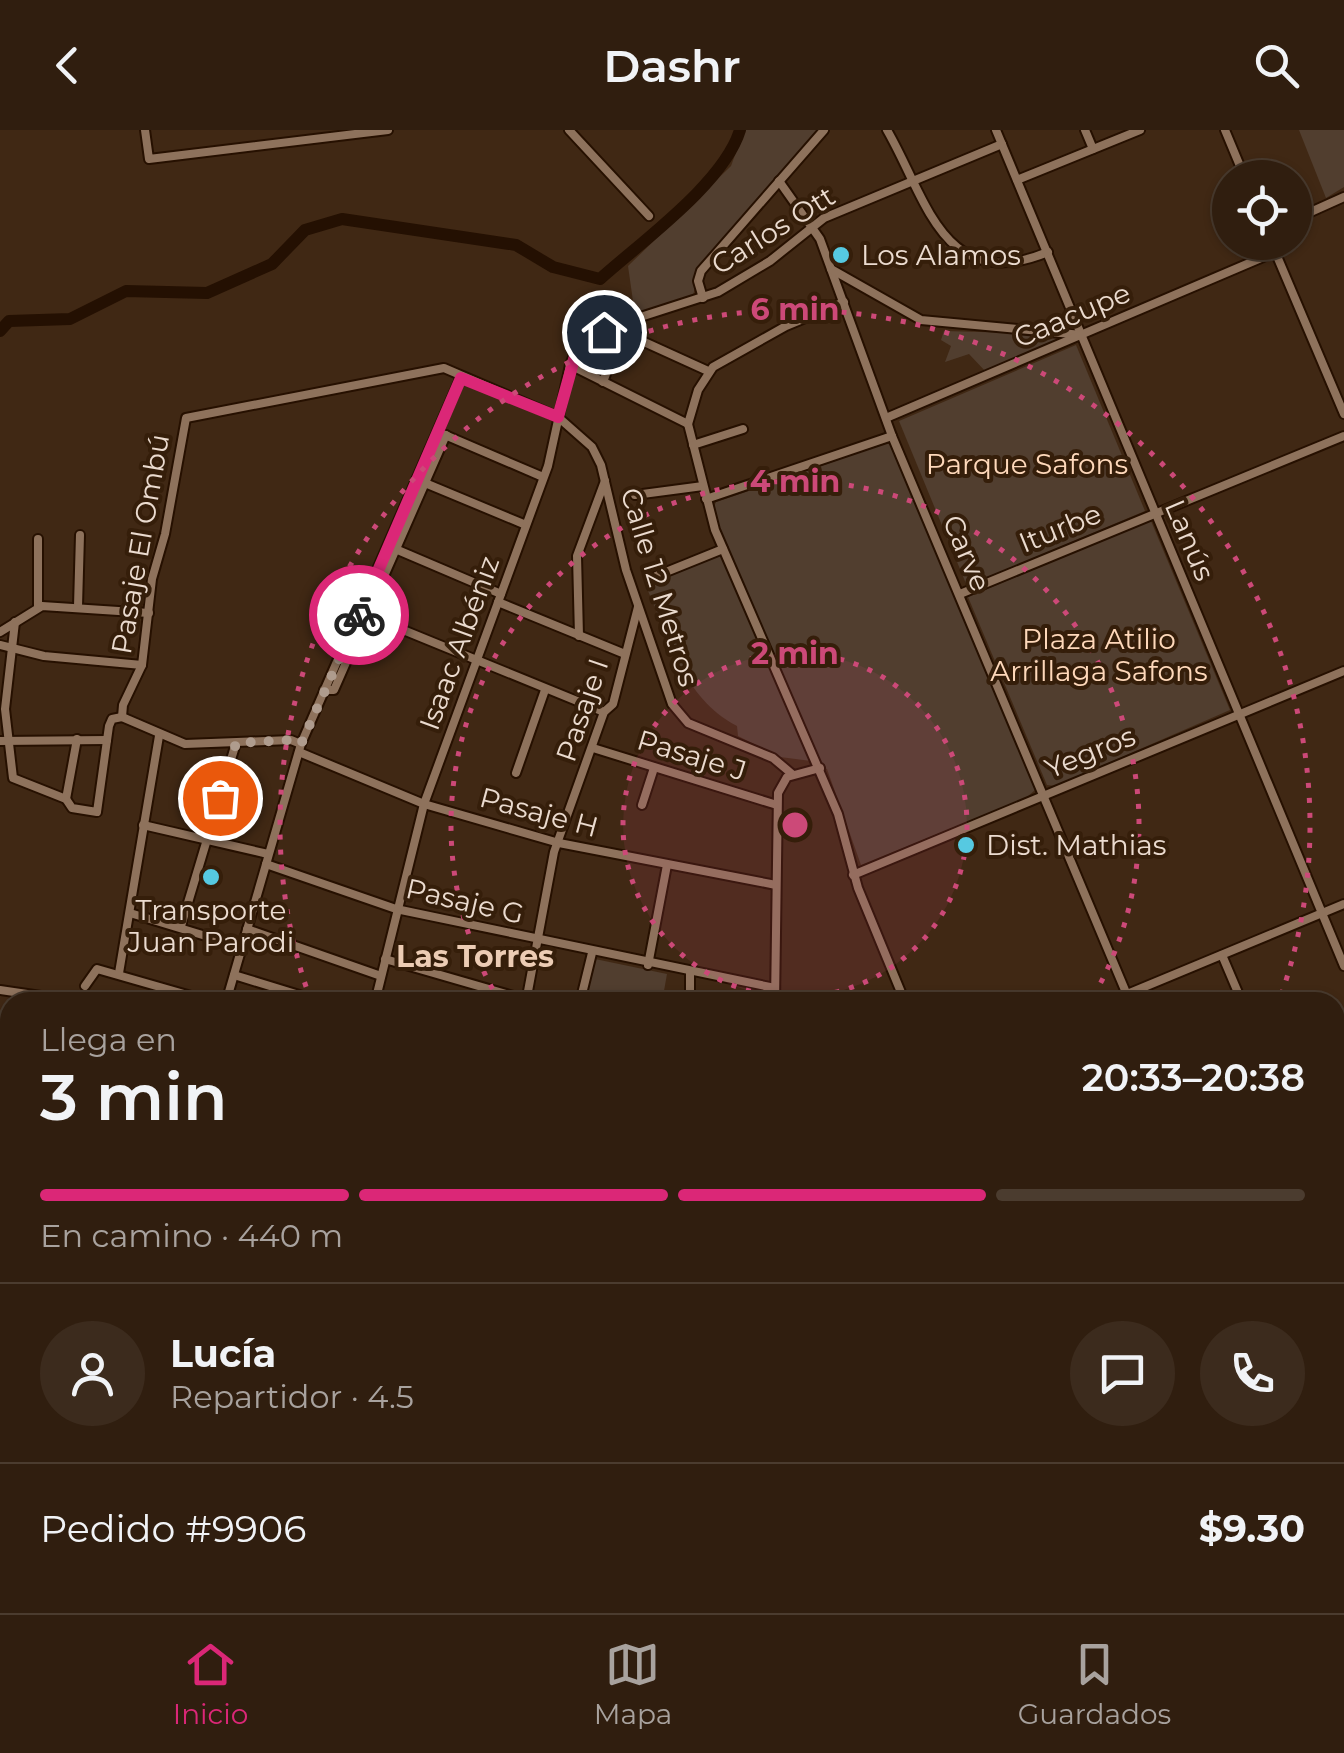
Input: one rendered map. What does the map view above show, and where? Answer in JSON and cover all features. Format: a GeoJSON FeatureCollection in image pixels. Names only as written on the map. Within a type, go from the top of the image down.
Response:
{"type":"FeatureCollection","features":[{"type":"Feature","properties":{"kind":"street"},"geometry":{"type":"LineString","coordinates":[[144,130],[149,159],[388,130]]}},
{"type":"Feature","properties":{"kind":"street"},"geometry":{"type":"LineString","coordinates":[[570,130],[649,216]]}},
{"type":"Feature","properties":{"kind":"street"},"geometry":{"type":"LineString","coordinates":[[702,298],[698,281],[702,271],[824,130]]}},
{"type":"Feature","properties":{"kind":"street"},"geometry":{"type":"LineString","coordinates":[[887,130],[938,230],[966,254],[1006,264],[1048,252]]}},
{"type":"Feature","properties":{"kind":"street","name":"Lanús"},"geometry":{"type":"LineString","coordinates":[[996,130],[1344,966]]}},
{"type":"Feature","properties":{"kind":"street"},"geometry":{"type":"LineString","coordinates":[[1085,130],[1093,149]]}},
{"type":"Feature","properties":{"kind":"street"},"geometry":{"type":"LineString","coordinates":[[1017,180],[1140,130]]}},
{"type":"Feature","properties":{"kind":"street"},"geometry":{"type":"LineString","coordinates":[[1225,130],[1237,160]]}},
{"type":"Feature","properties":{"kind":"street","name":"Carlos Ott"},"geometry":{"type":"LineString","coordinates":[[620,331],[632,318],[702,298],[770,262],[830,216],[1002,144]]}},
{"type":"Feature","properties":{"kind":"street","name":"Carve"},"geometry":{"type":"LineString","coordinates":[[779,181],[813,228],[831,269],[892,436],[1125,992]]}},
{"type":"Feature","properties":{"kind":"street"},"geometry":{"type":"LineString","coordinates":[[1312,211],[1344,197]]}},
{"type":"Feature","properties":{"kind":"street","name":"Caacupe"},"geometry":{"type":"LineString","coordinates":[[886,418],[1082,335],[1245,260]]}},
{"type":"Feature","properties":{"kind":"street"},"geometry":{"type":"LineString","coordinates":[[1279,260],[1344,414]]}},
{"type":"Feature","properties":{"kind":"street"},"geometry":{"type":"LineString","coordinates":[[831,269],[921,320],[1082,335]]}},
{"type":"Feature","properties":{"kind":"street"},"geometry":{"type":"LineString","coordinates":[[844,302],[786,326],[708,371],[688,424],[702,486],[723,549],[820,768],[846,834],[853,875],[901,992]]}},
{"type":"Feature","properties":{"kind":"street"},"geometry":{"type":"LineString","coordinates":[[688,424],[570,366],[585,338],[620,331],[708,371]]}},
{"type":"Feature","properties":{"kind":"street"},"geometry":{"type":"LineString","coordinates":[[603,382],[620,331]]}},
{"type":"Feature","properties":{"kind":"street","name":"Isaac Albéniz"},"geometry":{"type":"LineString","coordinates":[[377,992],[424,804],[543,477],[570,366]]}},
{"type":"Feature","properties":{"kind":"street","name":"Pasaje El Ombú"},"geometry":{"type":"LineString","coordinates":[[107,740],[110,721],[122,717],[123,705],[142,664],[152,579],[186,418],[444,368],[461,378]]}},
{"type":"Feature","properties":{"kind":"street"},"geometry":{"type":"LineString","coordinates":[[229,992],[300,748],[392,548],[416,480],[461,378],[558,417]]}},
{"type":"Feature","properties":{"kind":"street","name":"Calle 12 Metros"},"geometry":{"type":"LineString","coordinates":[[558,417],[592,448],[605,481],[638,606],[680,716],[773,758],[792,774]]}},
{"type":"Feature","properties":{"kind":"street"},"geometry":{"type":"LineString","coordinates":[[694,445],[743,429]]}},
{"type":"Feature","properties":{"kind":"street"},"geometry":{"type":"LineString","coordinates":[[436,431],[543,477]]}},
{"type":"Feature","properties":{"kind":"street"},"geometry":{"type":"LineString","coordinates":[[392,548],[427,484],[446,436]]}},
{"type":"Feature","properties":{"kind":"street"},"geometry":{"type":"LineString","coordinates":[[706,499],[892,436]]}},
{"type":"Feature","properties":{"kind":"street","name":"Iturbe"},"geometry":{"type":"LineString","coordinates":[[960,594],[1344,436]]}},
{"type":"Feature","properties":{"kind":"street"},"geometry":{"type":"LineString","coordinates":[[416,480],[526,525]]}},
{"type":"Feature","properties":{"kind":"street"},"geometry":{"type":"LineString","coordinates":[[580,636],[577,556],[605,481]]}},
{"type":"Feature","properties":{"kind":"street"},"geometry":{"type":"LineString","coordinates":[[636,495],[702,486]]}},
{"type":"Feature","properties":{"kind":"street"},"geometry":{"type":"LineString","coordinates":[[78,606],[80,535]]}},
{"type":"Feature","properties":{"kind":"street"},"geometry":{"type":"LineString","coordinates":[[38,539],[38,607]]}},
{"type":"Feature","properties":{"kind":"street"},"geometry":{"type":"LineString","coordinates":[[392,548],[624,654]]}},
{"type":"Feature","properties":{"kind":"street"},"geometry":{"type":"LineString","coordinates":[[656,576],[723,549]]}},
{"type":"Feature","properties":{"kind":"street","name":"Pasaje I"},"geometry":{"type":"LineString","coordinates":[[529,992],[554,852],[604,712],[613,704],[638,606]]}},
{"type":"Feature","properties":{"kind":"street"},"geometry":{"type":"LineString","coordinates":[[0,632],[38,607],[149,612]]}},
{"type":"Feature","properties":{"kind":"street","name":"Pasaje J"},"geometry":{"type":"LineString","coordinates":[[363,614],[604,712]]}},
{"type":"Feature","properties":{"kind":"street"},"geometry":{"type":"LineString","coordinates":[[4,741],[107,740],[97,812],[72,808],[66,798],[13,778],[4,741],[15,622]]}},
{"type":"Feature","properties":{"kind":"street"},"geometry":{"type":"LineString","coordinates":[[0,646],[12,651],[142,664]]}},
{"type":"Feature","properties":{"kind":"street","name":"Yegros"},"geometry":{"type":"LineString","coordinates":[[853,875],[1344,671]]}},
{"type":"Feature","properties":{"kind":"street"},"geometry":{"type":"LineString","coordinates":[[516,773],[546,690]]}},
{"type":"Feature","properties":{"kind":"street"},"geometry":{"type":"LineString","coordinates":[[122,717],[159,736],[194,744],[291,740],[300,748]]}},
{"type":"Feature","properties":{"kind":"street"},"geometry":{"type":"LineString","coordinates":[[119,973],[159,736]]}},
{"type":"Feature","properties":{"kind":"street"},"geometry":{"type":"LineString","coordinates":[[66,798],[77,739]]}},
{"type":"Feature","properties":{"kind":"street"},"geometry":{"type":"LineString","coordinates":[[181,926],[236,743]]}},
{"type":"Feature","properties":{"kind":"street","name":"Pasaje H"},"geometry":{"type":"LineString","coordinates":[[300,748],[424,804],[559,843],[776,885]]}},
{"type":"Feature","properties":{"kind":"street","name":"Pasaje J"},"geometry":{"type":"LineString","coordinates":[[593,748],[777,806]]}},
{"type":"Feature","properties":{"kind":"street"},"geometry":{"type":"LineString","coordinates":[[642,805],[654,768]]}},
{"type":"Feature","properties":{"kind":"street"},"geometry":{"type":"LineString","coordinates":[[775,992],[777,806],[781,783],[792,774],[820,768]]}},
{"type":"Feature","properties":{"kind":"street"},"geometry":{"type":"LineString","coordinates":[[143,825],[268,854]]}},
{"type":"Feature","properties":{"kind":"street","name":"Pasaje G"},"geometry":{"type":"LineString","coordinates":[[266,864],[396,909],[648,965],[775,988]]}},
{"type":"Feature","properties":{"kind":"street"},"geometry":{"type":"LineString","coordinates":[[648,965],[668,865]]}},
{"type":"Feature","properties":{"kind":"street"},"geometry":{"type":"LineString","coordinates":[[1143,992],[1344,904]]}},
{"type":"Feature","properties":{"kind":"street"},"geometry":{"type":"LineString","coordinates":[[130,913],[242,947]]}},
{"type":"Feature","properties":{"kind":"street"},"geometry":{"type":"LineString","coordinates":[[247,930],[381,976]]}},
{"type":"Feature","properties":{"kind":"street"},"geometry":{"type":"LineString","coordinates":[[582,992],[592,953]]}},
{"type":"Feature","properties":{"kind":"street"},"geometry":{"type":"LineString","coordinates":[[1222,956],[1238,992]]}},
{"type":"Feature","properties":{"kind":"street"},"geometry":{"type":"LineString","coordinates":[[385,958],[495,992]]}},
{"type":"Feature","properties":{"kind":"street"},"geometry":{"type":"LineString","coordinates":[[86,986],[93,970],[119,973],[180,992]]}},
{"type":"Feature","properties":{"kind":"street"},"geometry":{"type":"LineString","coordinates":[[690,972],[690,992]]}},
{"type":"Feature","properties":{"kind":"street"},"geometry":{"type":"LineString","coordinates":[[234,975],[289,992]]}},
{"type":"Feature","properties":{"kind":"green space"},"geometry":{"type":"Polygon","coordinates":[[[744,130],[820,130],[699,267],[693,296],[635,315],[628,266],[731,166],[744,130]]]}},
{"type":"Feature","properties":{"kind":"green space"},"geometry":{"type":"Polygon","coordinates":[[[1299,130],[1344,130],[1344,187],[1326,198],[1299,130]]]}},
{"type":"Feature","properties":{"kind":"green space"},"geometry":{"type":"Polygon","coordinates":[[[944,331],[1066,336],[986,372],[969,354],[945,362],[951,346],[941,340],[944,331]]]}},
{"type":"Feature","properties":{"kind":"green space","name":"Parque Safons"},"geometry":{"type":"Polygon","coordinates":[[[1076,345],[1145,511],[967,586],[899,421],[1076,345]]]}},
{"type":"Feature","properties":{"kind":"green space"},"geometry":{"type":"Polygon","coordinates":[[[887,443],[892,446],[1035,790],[1026,798],[861,865],[827,769],[811,761],[780,757],[738,736],[737,726],[718,714],[690,682],[645,584],[728,550],[712,511],[716,502],[887,443]]]}},
{"type":"Feature","properties":{"kind":"green space","name":"Plaza Atilio Arrillaga Safons"},"geometry":{"type":"Polygon","coordinates":[[[1151,521],[1230,710],[1055,786],[1047,785],[968,597],[1151,521]]]}},
{"type":"Feature","properties":{"kind":"green space"},"geometry":{"type":"Polygon","coordinates":[[[595,959],[667,974],[664,992],[587,992],[595,959]]]}},
{"type":"Feature","properties":{"kind":"waterway"},"geometry":{"type":"LineString","coordinates":[[0,331],[9,321],[70,319],[126,291],[207,293],[272,264],[305,230],[342,219],[516,245],[553,267],[600,279],[699,191],[731,150],[740,130]]}},
{"type":"Feature","properties":{"kind":"way so far"},"geometry":{"type":"LineString","coordinates":[[220,798],[236,743],[291,740],[301,744],[359,615]]}},
{"type":"Feature","properties":{"kind":"place","name":"Los Alamos"},"geometry":{"type":"Point","coordinates":[841,255]}},
{"type":"Feature","properties":{"kind":"place","name":"Dist. Mathias"},"geometry":{"type":"Point","coordinates":[966,845]}},
{"type":"Feature","properties":{"kind":"place","name":"Transporte Juan Parodi"},"geometry":{"type":"Point","coordinates":[211,877]}},
{"type":"Feature","properties":{"kind":"district","name":"Las Torres"},"geometry":{"type":"Point","coordinates":[475,957]}},
{"type":"Feature","properties":{"kind":"route"},"geometry":{"type":"LineString","coordinates":[[359,615],[461,378],[558,417],[578,345],[585,338],[604,332]]}}]}
